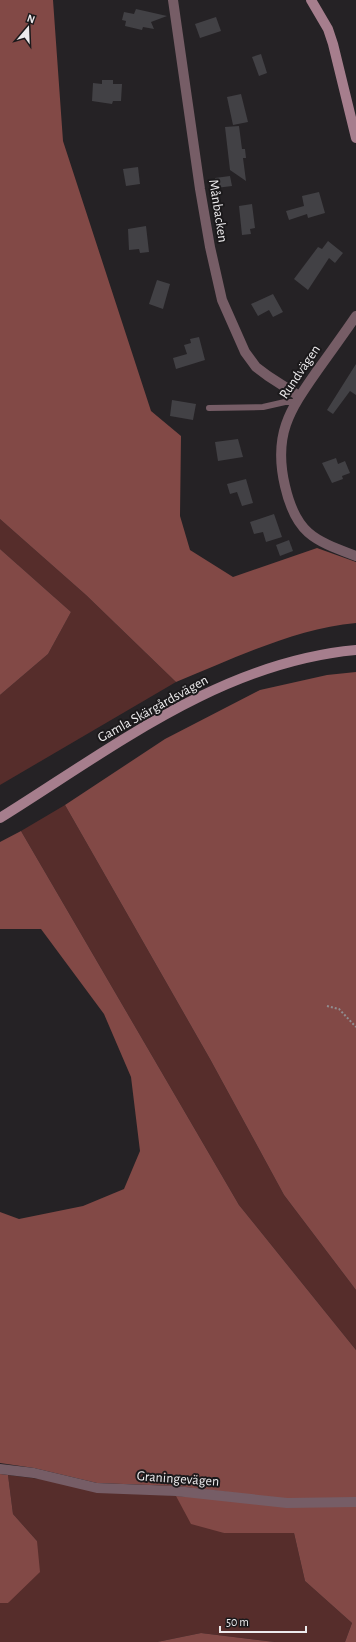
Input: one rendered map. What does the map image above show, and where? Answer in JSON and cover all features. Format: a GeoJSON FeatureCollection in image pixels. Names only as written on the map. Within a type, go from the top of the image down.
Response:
{"type":"FeatureCollection","features":[{"type":"Feature","properties":{"kind":"main road"},"geometry":{"type":"LineString","coordinates":[[311,0],[328,30],[333,44],[356,138]]}},
{"type":"Feature","properties":{"kind":"main road","name":"Gamla Skärgårdsvägen"},"geometry":{"type":"LineString","coordinates":[[0,818],[121,741],[187,703],[245,677],[278,666],[318,656],[356,650]]}},
{"type":"Feature","properties":{"kind":"street","name":"Månbacken"},"geometry":{"type":"LineString","coordinates":[[173,0],[200,189],[210,247],[222,300],[245,352],[256,367],[297,399]]}},
{"type":"Feature","properties":{"kind":"street","name":"Rundvägen"},"geometry":{"type":"LineString","coordinates":[[356,316],[297,399],[284,427],[280,449],[282,473],[291,506],[310,535],[320,542],[356,556]]}},
{"type":"Feature","properties":{"kind":"street","name":"Graningevägen"},"geometry":{"type":"LineString","coordinates":[[0,1469],[34,1473],[97,1488],[176,1490],[287,1503],[356,1502]]}},
{"type":"Feature","properties":{"kind":"lane"},"geometry":{"type":"LineString","coordinates":[[209,408],[248,408],[297,399]]}},
{"type":"Feature","properties":{"kind":"path"},"geometry":{"type":"LineString","coordinates":[[328,1006],[340,1009],[356,1028]]}},
{"type":"Feature","properties":{"kind":"shaded area"},"geometry":{"type":"Polygon","coordinates":[[[0,0],[53,0],[63,141],[151,411],[181,436],[180,516],[190,550],[233,577],[317,548],[356,562],[356,623],[333,626],[286,638],[176,682],[86,595],[0,519],[0,0]]]}},
{"type":"Feature","properties":{"kind":"shaded area"},"geometry":{"type":"Polygon","coordinates":[[[0,519],[86,595],[176,682],[0,785],[0,695],[48,654],[71,612],[0,549],[0,519]]]}},
{"type":"Feature","properties":{"kind":"shaded area"},"geometry":{"type":"Polygon","coordinates":[[[0,549],[71,612],[48,654],[0,695],[0,549]]]}},
{"type":"Feature","properties":{"kind":"shaded area"},"geometry":{"type":"Polygon","coordinates":[[[356,672],[356,1290],[284,1195],[210,1059],[65,805],[165,739],[260,690],[327,675],[356,672]]]}},
{"type":"Feature","properties":{"kind":"shaded area"},"geometry":{"type":"Polygon","coordinates":[[[65,805],[210,1059],[284,1195],[356,1290],[356,1350],[239,1205],[21,831],[65,805]]]}},
{"type":"Feature","properties":{"kind":"shaded area"},"geometry":{"type":"Polygon","coordinates":[[[21,831],[239,1205],[356,1350],[356,1498],[286,1499],[176,1486],[97,1483],[34,1468],[0,1463],[0,1212],[19,1219],[83,1206],[124,1189],[140,1151],[131,1077],[104,1014],[41,929],[0,929],[0,842],[21,831]]]}},
{"type":"Feature","properties":{"kind":"shaded area"},"geometry":{"type":"Polygon","coordinates":[[[0,1474],[8,1475],[13,1514],[37,1541],[40,1572],[8,1603],[0,1603],[0,1474]]]}},
{"type":"Feature","properties":{"kind":"shaded area"},"geometry":{"type":"Polygon","coordinates":[[[8,1475],[176,1496],[224,1533],[294,1533],[305,1581],[352,1623],[345,1642],[275,1642],[201,1633],[157,1642],[0,1642],[0,1603],[8,1603],[37,1541],[13,1514],[8,1475]]]}},
{"type":"Feature","properties":{"kind":"shaded area"},"geometry":{"type":"Polygon","coordinates":[[[176,1496],[356,1506],[356,1642],[345,1642],[352,1623],[305,1581],[294,1533],[224,1533],[191,1524],[176,1496]]]}},
{"type":"Feature","properties":{"kind":"shaded area"},"geometry":{"type":"Polygon","coordinates":[[[201,1633],[275,1642],[157,1642],[201,1633]]]}},
{"type":"Feature","properties":{"kind":"building"},"geometry":{"type":"Polygon","coordinates":[[[136,9],[167,16],[151,22],[154,29],[143,27],[142,30],[125,26],[126,21],[122,20],[124,12],[134,14],[136,9]]]}},
{"type":"Feature","properties":{"kind":"building"},"geometry":{"type":"Polygon","coordinates":[[[216,17],[221,31],[200,38],[195,24],[216,17]]]}},
{"type":"Feature","properties":{"kind":"building"},"geometry":{"type":"Polygon","coordinates":[[[261,54],[267,73],[259,76],[252,57],[261,54]]]}},
{"type":"Feature","properties":{"kind":"building"},"geometry":{"type":"Polygon","coordinates":[[[102,80],[113,80],[113,84],[122,84],[121,101],[113,101],[112,104],[92,101],[93,83],[102,84],[102,80]]]}},
{"type":"Feature","properties":{"kind":"building"},"geometry":{"type":"Polygon","coordinates":[[[241,94],[248,122],[233,125],[227,97],[241,94]]]}},
{"type":"Feature","properties":{"kind":"building"},"geometry":{"type":"Polygon","coordinates":[[[239,126],[242,149],[245,149],[246,158],[243,158],[246,181],[230,170],[225,127],[239,126]]]}},
{"type":"Feature","properties":{"kind":"building"},"geometry":{"type":"Polygon","coordinates":[[[138,167],[140,184],[126,186],[123,169],[138,167]]]}},
{"type":"Feature","properties":{"kind":"building"},"geometry":{"type":"Polygon","coordinates":[[[230,176],[232,186],[216,188],[215,178],[230,176]]]}},
{"type":"Feature","properties":{"kind":"building"},"geometry":{"type":"Polygon","coordinates":[[[319,192],[325,213],[308,218],[307,214],[289,220],[286,211],[304,206],[302,196],[319,192]]]}},
{"type":"Feature","properties":{"kind":"building"},"geometry":{"type":"Polygon","coordinates":[[[252,204],[255,228],[250,229],[251,234],[242,235],[239,206],[252,204]]]}},
{"type":"Feature","properties":{"kind":"building"},"geometry":{"type":"Polygon","coordinates":[[[146,226],[149,252],[140,253],[139,249],[129,250],[128,229],[146,226]]]}},
{"type":"Feature","properties":{"kind":"building"},"geometry":{"type":"Polygon","coordinates":[[[328,241],[343,253],[335,263],[329,258],[308,290],[294,279],[318,247],[322,249],[328,241]]]}},
{"type":"Feature","properties":{"kind":"building"},"geometry":{"type":"Polygon","coordinates":[[[157,280],[170,284],[163,309],[149,304],[157,280]]]}},
{"type":"Feature","properties":{"kind":"building"},"geometry":{"type":"Polygon","coordinates":[[[273,294],[283,312],[273,317],[269,310],[258,316],[251,304],[273,294]]]}},
{"type":"Feature","properties":{"kind":"building"},"geometry":{"type":"Polygon","coordinates":[[[199,337],[205,360],[176,369],[173,358],[187,354],[184,345],[191,343],[190,339],[199,337]]]}},
{"type":"Feature","properties":{"kind":"building"},"geometry":{"type":"Polygon","coordinates":[[[356,364],[356,395],[350,391],[333,414],[327,410],[356,364]]]}},
{"type":"Feature","properties":{"kind":"building"},"geometry":{"type":"Polygon","coordinates":[[[172,400],[196,404],[193,420],[170,416],[172,400]]]}},
{"type":"Feature","properties":{"kind":"building"},"geometry":{"type":"Polygon","coordinates":[[[238,439],[243,457],[218,461],[215,442],[238,439]]]}},
{"type":"Feature","properties":{"kind":"building"},"geometry":{"type":"Polygon","coordinates":[[[336,458],[338,464],[345,461],[350,473],[342,476],[343,479],[332,483],[322,463],[336,458]]]}},
{"type":"Feature","properties":{"kind":"building"},"geometry":{"type":"Polygon","coordinates":[[[246,479],[253,503],[242,506],[237,492],[230,494],[227,484],[246,479]]]}},
{"type":"Feature","properties":{"kind":"building"},"geometry":{"type":"Polygon","coordinates":[[[274,514],[282,537],[266,542],[263,532],[254,534],[250,522],[274,514]]]}},
{"type":"Feature","properties":{"kind":"building"},"geometry":{"type":"Polygon","coordinates":[[[289,540],[293,551],[280,556],[276,545],[289,540]]]}}]}
